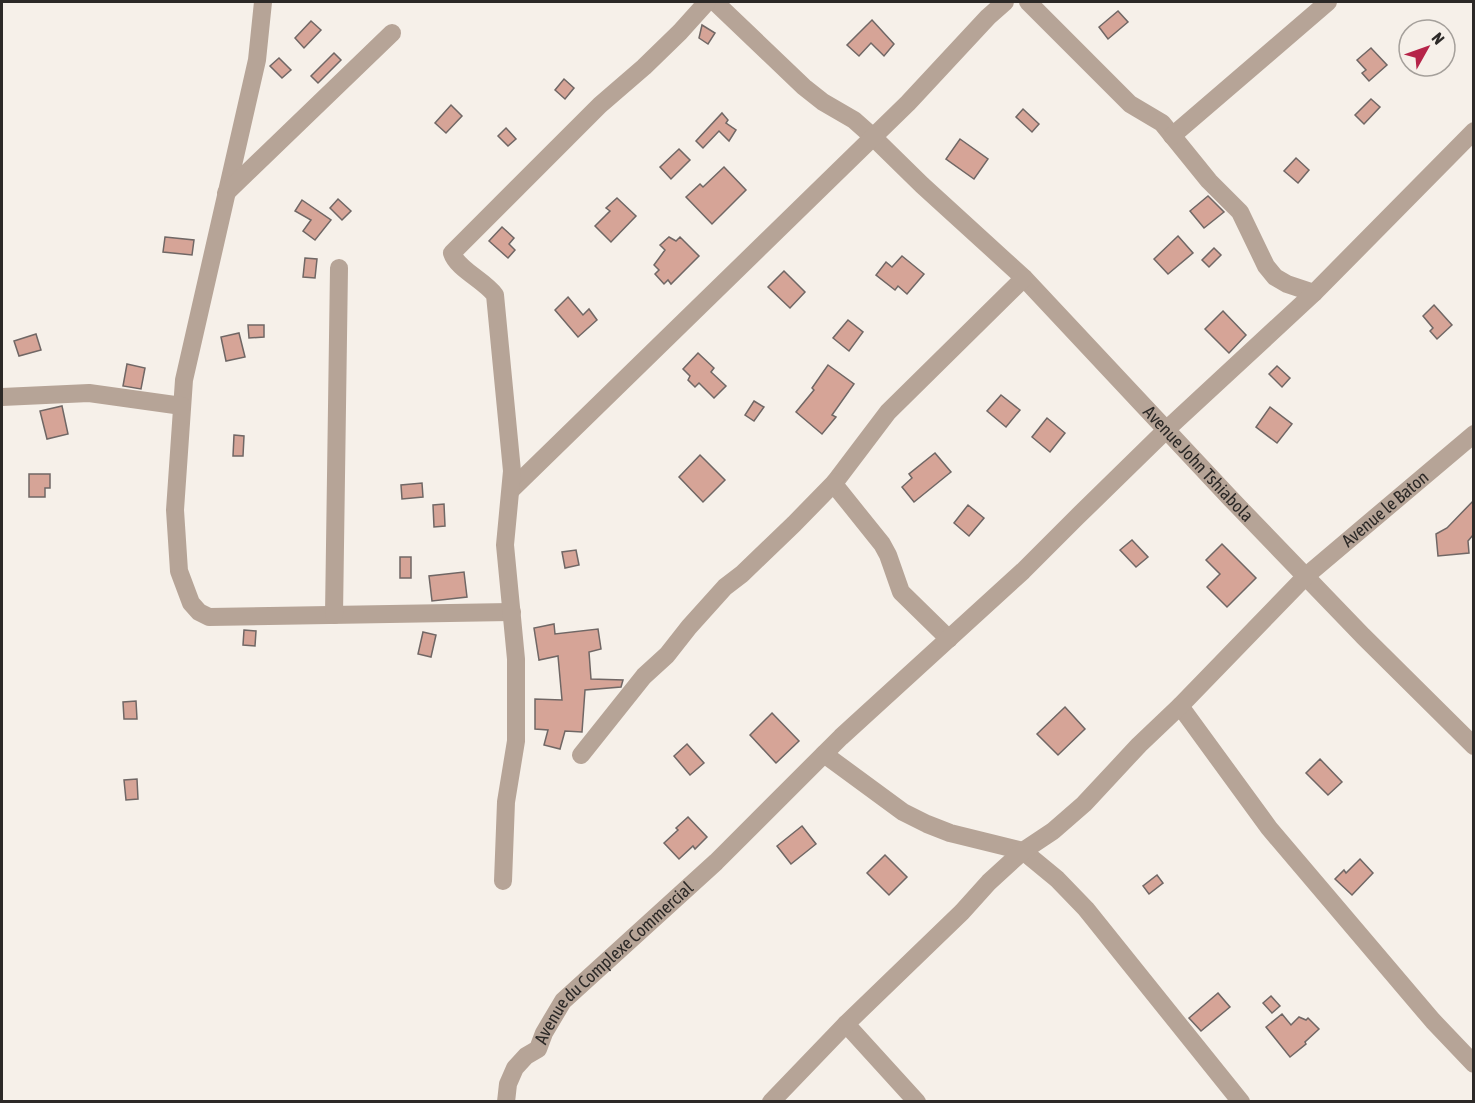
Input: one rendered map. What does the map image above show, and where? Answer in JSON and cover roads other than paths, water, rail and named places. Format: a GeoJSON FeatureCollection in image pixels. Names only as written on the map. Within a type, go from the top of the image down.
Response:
{"type":"FeatureCollection","features":[{"type":"Feature","properties":{"kind":"street"},"geometry":{"type":"LineString","coordinates":[[263,2],[257,60],[184,380],[176,510],[179,571],[191,603],[198,612],[209,617],[512,612]]}},
{"type":"Feature","properties":{"kind":"street"},"geometry":{"type":"LineString","coordinates":[[503,881],[506,802],[516,741],[516,659],[505,544],[513,471],[495,295],[488,285],[454,261],[452,253],[600,105],[680,32],[707,2]]}},
{"type":"Feature","properties":{"kind":"street","name":"Avenue John Tshiabola"},"geometry":{"type":"LineString","coordinates":[[714,2],[804,87],[823,102],[854,120],[872,136],[1024,278],[1306,576],[1473,746]]}},
{"type":"Feature","properties":{"kind":"street"},"geometry":{"type":"LineString","coordinates":[[511,490],[908,103],[988,17],[1005,2]]}},
{"type":"Feature","properties":{"kind":"street"},"geometry":{"type":"LineString","coordinates":[[1028,2],[1130,104],[1161,123],[1209,182],[1240,212],[1266,266],[1275,277],[1287,284],[1314,292]]}},
{"type":"Feature","properties":{"kind":"street"},"geometry":{"type":"LineString","coordinates":[[1172,136],[1328,2]]}},
{"type":"Feature","properties":{"kind":"street"},"geometry":{"type":"LineString","coordinates":[[226,193],[392,33]]}},
{"type":"Feature","properties":{"kind":"street","name":"Avenue du Complexe Commercial"},"geometry":{"type":"LineString","coordinates":[[506,1101],[508,1084],[515,1068],[526,1056],[538,1049],[544,1033],[563,1001],[716,862],[824,754],[1023,572],[1166,430],[1314,292],[1473,131]]}},
{"type":"Feature","properties":{"kind":"street"},"geometry":{"type":"LineString","coordinates":[[334,615],[339,268]]}},
{"type":"Feature","properties":{"kind":"street"},"geometry":{"type":"LineString","coordinates":[[580,755],[644,676],[668,655],[711,603],[795,524],[835,482],[888,412],[1024,278]]}},
{"type":"Feature","properties":{"kind":"street"},"geometry":{"type":"LineString","coordinates":[[2,397],[89,393],[182,406]]}},
{"type":"Feature","properties":{"kind":"street","name":"Avenue le Baton"},"geometry":{"type":"LineString","coordinates":[[771,1101],[846,1024],[932,942],[989,882],[1023,851],[1053,831],[1084,804],[1306,576],[1470,442]]}},
{"type":"Feature","properties":{"kind":"street"},"geometry":{"type":"LineString","coordinates":[[835,482],[837,488],[882,544],[901,592],[949,639]]}},
{"type":"Feature","properties":{"kind":"street"},"geometry":{"type":"LineString","coordinates":[[1180,706],[1269,828],[1433,1021],[1473,1064]]}},
{"type":"Feature","properties":{"kind":"street"},"geometry":{"type":"LineString","coordinates":[[824,754],[903,812],[927,825],[1023,851],[1057,879],[1086,909],[1241,1101]]}},
{"type":"Feature","properties":{"kind":"street"},"geometry":{"type":"LineString","coordinates":[[846,1024],[917,1101]]}}]}
